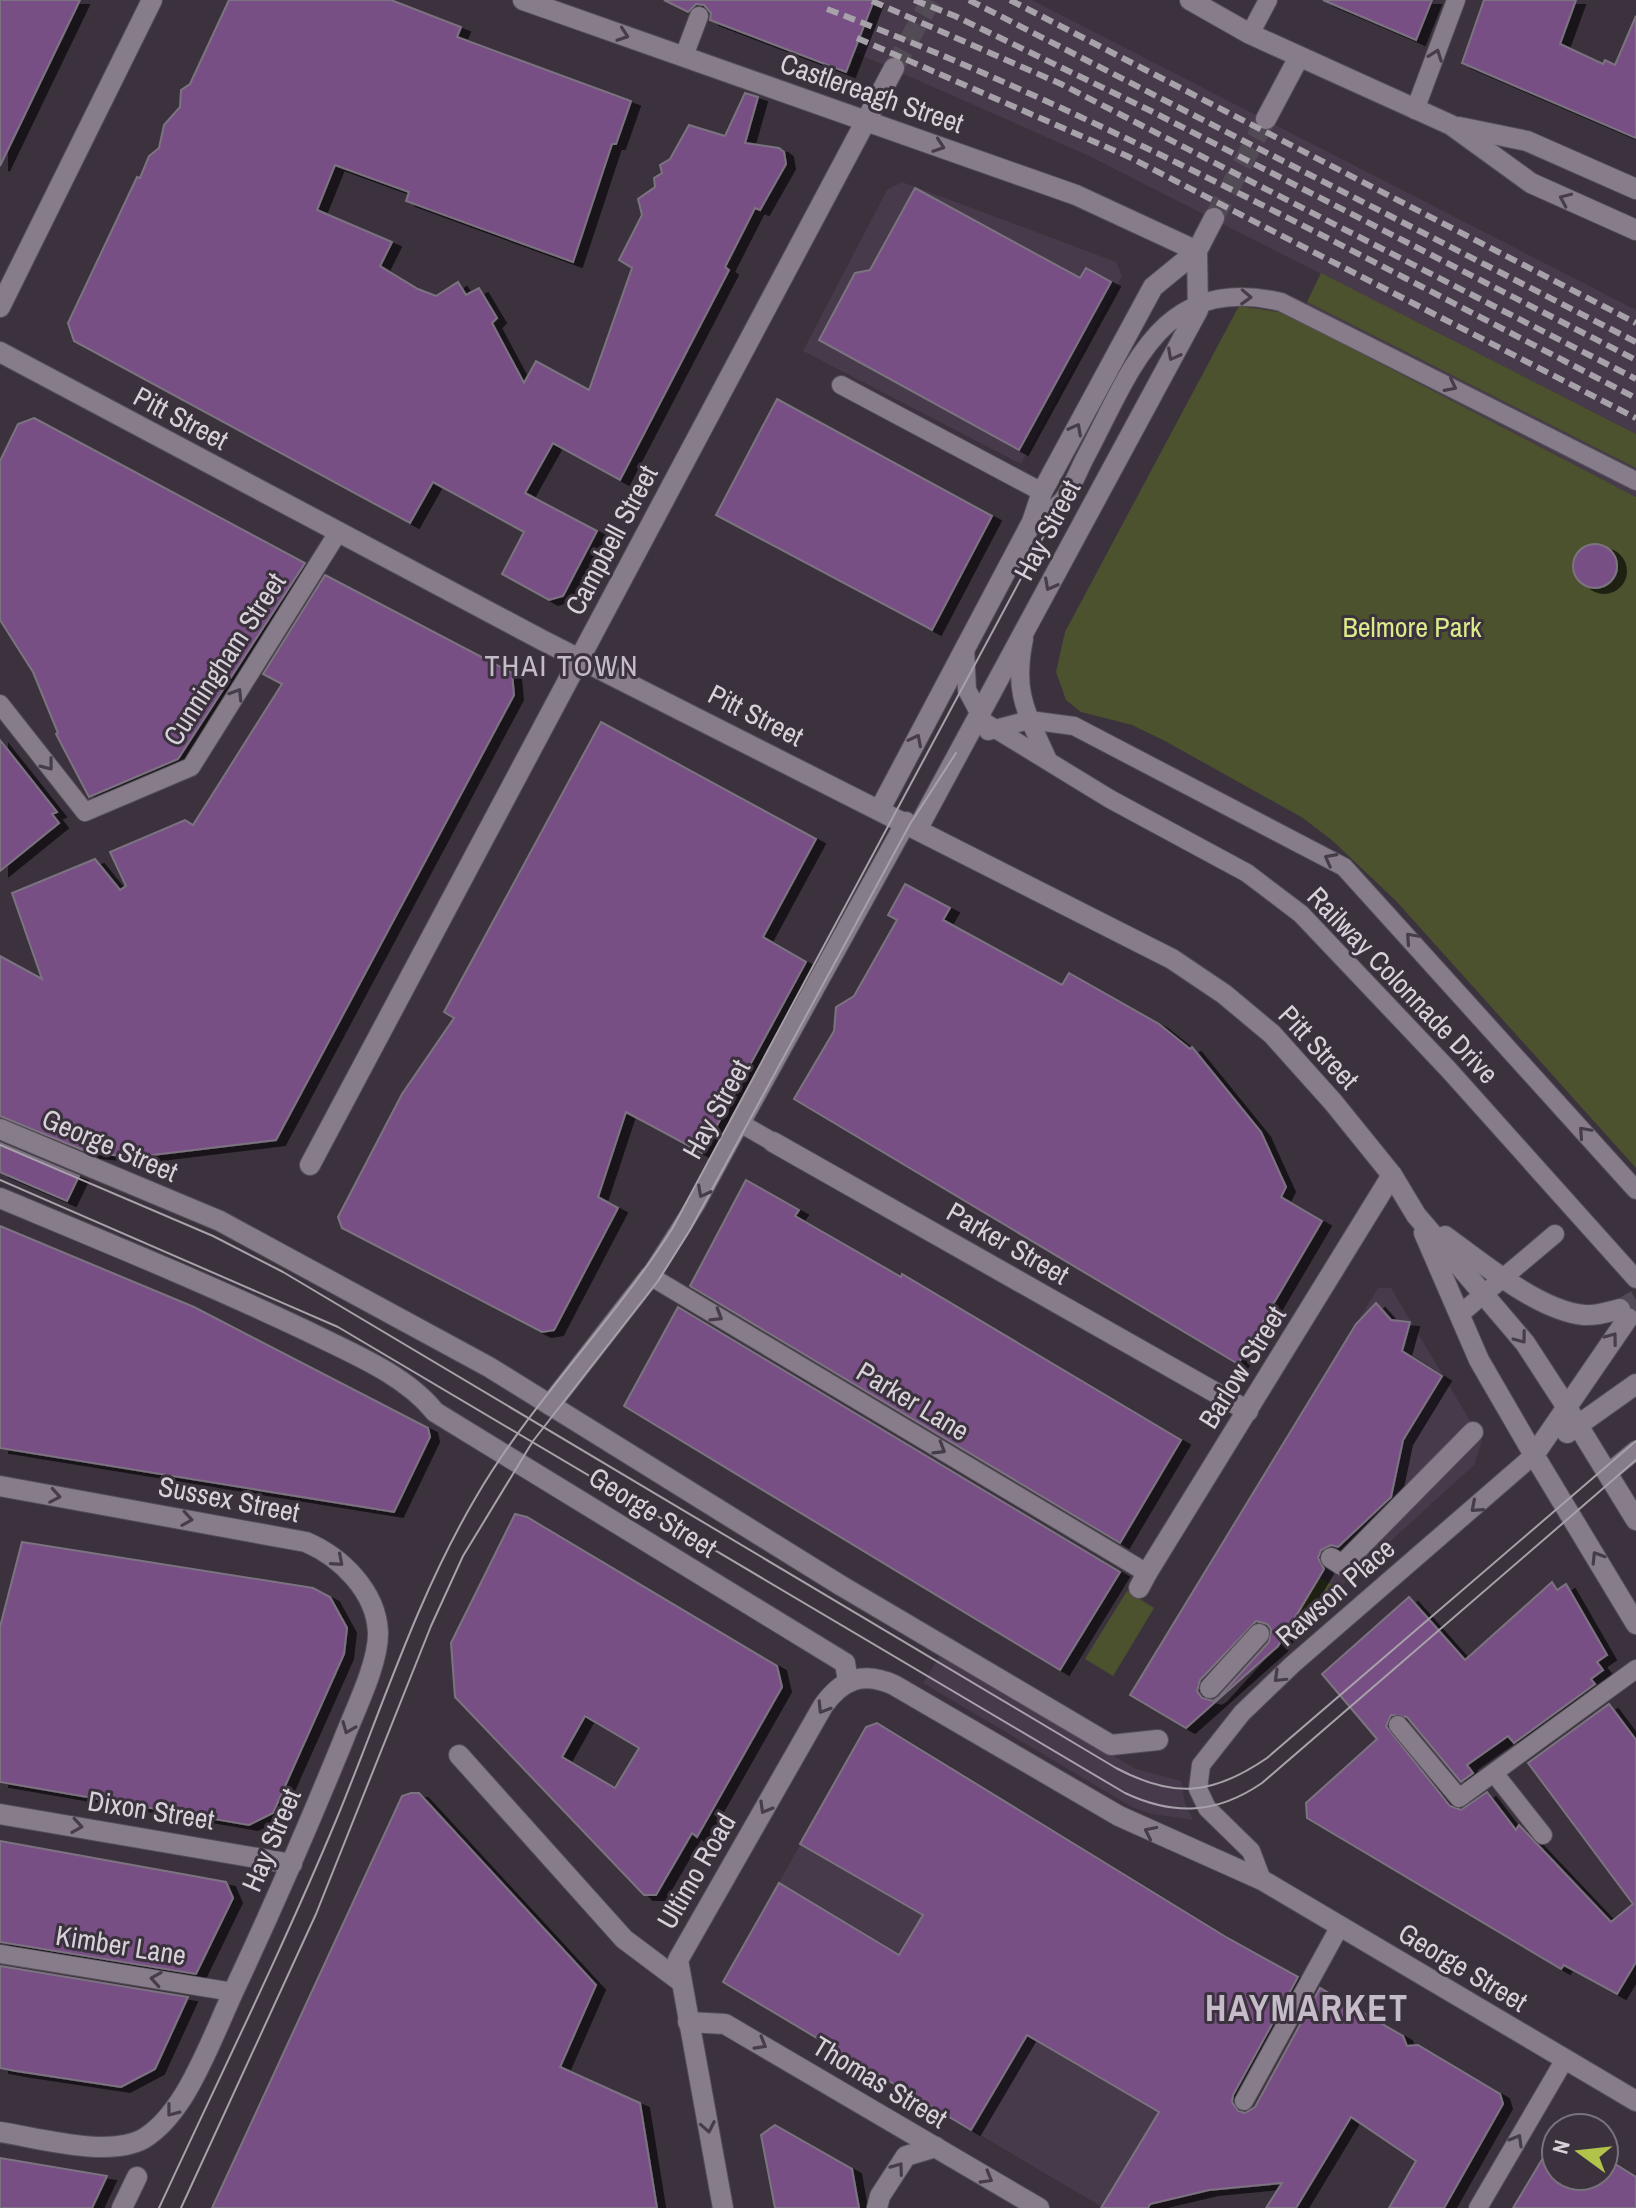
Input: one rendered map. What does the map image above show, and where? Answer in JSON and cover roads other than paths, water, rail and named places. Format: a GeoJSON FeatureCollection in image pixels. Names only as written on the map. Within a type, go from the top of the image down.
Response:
{"type":"FeatureCollection","features":[{"type":"Feature","properties":{"kind":"street"},"geometry":{"type":"LineString","coordinates":[[0,307],[152,0]]}},
{"type":"Feature","properties":{"kind":"street","name":"Castlereagh Street"},"geometry":{"type":"LineString","coordinates":[[523,0],[1097,203],[1197,251]]}},
{"type":"Feature","properties":{"kind":"street"},"geometry":{"type":"LineString","coordinates":[[1190,0],[1250,34],[1415,110],[1451,125],[1527,141],[1636,189]]}},
{"type":"Feature","properties":{"kind":"street"},"geometry":{"type":"LineString","coordinates":[[1266,119],[1299,57]]}},
{"type":"Feature","properties":{"kind":"street","name":"Campbell Street"},"geometry":{"type":"LineString","coordinates":[[310,1165],[894,68]]}},
{"type":"Feature","properties":{"kind":"street"},"geometry":{"type":"LineString","coordinates":[[1451,125],[1531,183],[1636,230]]}},
{"type":"Feature","properties":{"kind":"street","name":"Hay Street"},"geometry":{"type":"LineString","coordinates":[[880,809],[1032,522],[1042,492],[1153,287],[1197,251],[1214,218]]}},
{"type":"Feature","properties":{"kind":"street","name":"Hay Street"},"geometry":{"type":"LineString","coordinates":[[740,1123],[912,825],[956,753],[985,721],[1026,629],[1198,310],[1197,251]]}},
{"type":"Feature","properties":{"kind":"street","name":"Pitt Street"},"geometry":{"type":"LineString","coordinates":[[0,352],[337,534],[1172,959],[1224,994],[1272,1034],[1392,1175],[1416,1215],[1495,1391],[1636,1624]]}},
{"type":"Feature","properties":{"kind":"street","name":"George Street"},"geometry":{"type":"LineString","coordinates":[[0,1129],[220,1221],[489,1367],[840,1585],[1111,1745],[1158,1740]]}},
{"type":"Feature","properties":{"kind":"street","name":"Parker Street"},"geometry":{"type":"LineString","coordinates":[[773,1142],[1248,1411]]}},
{"type":"Feature","properties":{"kind":"street","name":"Barlow Street"},"geometry":{"type":"LineString","coordinates":[[1143,1580],[1392,1175]]}},
{"type":"Feature","properties":{"kind":"street","name":"George Street"},"geometry":{"type":"LineString","coordinates":[[0,1198],[283,1319],[383,1371],[426,1401],[435,1412],[845,1663],[848,1681],[871,1677],[894,1685],[1119,1816],[1262,1880],[1636,2101]]}},
{"type":"Feature","properties":{"kind":"street"},"geometry":{"type":"LineString","coordinates":[[1416,1215],[1504,1278],[1551,1304],[1582,1315],[1624,1313],[1534,1455]]}},
{"type":"Feature","properties":{"kind":"street","name":"Pitt Street"},"geometry":{"type":"LineString","coordinates":[[1416,1215],[1525,1343],[1636,1520]]}},
{"type":"Feature","properties":{"kind":"street","name":"Hay Street"},"geometry":{"type":"LineString","coordinates":[[550,1405],[650,1276]]}},
{"type":"Feature","properties":{"kind":"street"},"geometry":{"type":"LineString","coordinates":[[1534,1455],[1636,1384]]}},
{"type":"Feature","properties":{"kind":"street"},"geometry":{"type":"LineString","coordinates":[[1331,1558],[1342,1565],[1473,1432]]}},
{"type":"Feature","properties":{"kind":"street","name":"Sussex Street"},"geometry":{"type":"LineString","coordinates":[[0,1486],[278,1534],[322,1548],[352,1575],[373,1610],[378,1636],[375,1655]]}},
{"type":"Feature","properties":{"kind":"street"},"geometry":{"type":"LineString","coordinates":[[1210,1688],[1259,1634]]}},
{"type":"Feature","properties":{"kind":"street","name":"Hay Street"},"geometry":{"type":"LineString","coordinates":[[0,2132],[102,2147],[139,2141],[176,2107],[210,2043],[292,1864],[375,1655]]}},
{"type":"Feature","properties":{"kind":"street","name":"Ultimo Road"},"geometry":{"type":"LineString","coordinates":[[723,2208],[680,1981],[679,1956],[823,1706],[837,1688],[848,1681]]}},
{"type":"Feature","properties":{"kind":"street"},"geometry":{"type":"LineString","coordinates":[[459,1755],[624,1939],[680,1981]]}},
{"type":"Feature","properties":{"kind":"street","name":"Dixon Street"},"geometry":{"type":"LineString","coordinates":[[0,1814],[292,1864]]}},
{"type":"Feature","properties":{"kind":"street","name":"Thomas Street"},"geometry":{"type":"LineString","coordinates":[[688,2022],[725,2024],[1039,2208]]}},
{"type":"Feature","properties":{"kind":"street"},"geometry":{"type":"LineString","coordinates":[[877,2208],[880,2196],[906,2156],[936,2147]]}},
{"type":"Feature","properties":{"kind":"street"},"geometry":{"type":"LineString","coordinates":[[122,2208],[137,2177]]}},
{"type":"Feature","properties":{"kind":"lane"},"geometry":{"type":"LineString","coordinates":[[1250,34],[1268,0]]}},
{"type":"Feature","properties":{"kind":"lane"},"geometry":{"type":"LineString","coordinates":[[1415,110],[1456,0]]}},
{"type":"Feature","properties":{"kind":"lane"},"geometry":{"type":"LineString","coordinates":[[684,56],[699,16]]}},
{"type":"Feature","properties":{"kind":"lane"},"geometry":{"type":"LineString","coordinates":[[1032,522],[1062,502],[1137,360],[1177,315],[1197,303],[1252,295],[1281,302],[1636,481]]}},
{"type":"Feature","properties":{"kind":"lane"},"geometry":{"type":"LineString","coordinates":[[841,385],[1042,492]]}},
{"type":"Feature","properties":{"kind":"lane","name":"Cunningham Street"},"geometry":{"type":"LineString","coordinates":[[0,704],[85,812],[191,767],[337,534]]}},
{"type":"Feature","properties":{"kind":"lane"},"geometry":{"type":"LineString","coordinates":[[1026,629],[1018,685],[1029,720],[1047,758]]}},
{"type":"Feature","properties":{"kind":"lane"},"geometry":{"type":"LineString","coordinates":[[965,648],[965,681],[985,721],[1062,722],[1087,731],[1344,867],[1636,1190]]}},
{"type":"Feature","properties":{"kind":"lane","name":"Railway Colonnade Drive"},"geometry":{"type":"LineString","coordinates":[[985,721],[1110,799],[1247,873],[1301,914],[1636,1279]]}},
{"type":"Feature","properties":{"kind":"lane","name":"Parker Street"},"geometry":{"type":"LineString","coordinates":[[740,1123],[773,1142]]}},
{"type":"Feature","properties":{"kind":"lane","name":"Hay Street"},"geometry":{"type":"LineString","coordinates":[[650,1276],[696,1204],[740,1123]]}},
{"type":"Feature","properties":{"kind":"lane"},"geometry":{"type":"LineString","coordinates":[[1459,1315],[1555,1234]]}},
{"type":"Feature","properties":{"kind":"lane","name":"Parker Lane"},"geometry":{"type":"LineString","coordinates":[[650,1276],[1143,1580]]}},
{"type":"Feature","properties":{"kind":"lane"},"geometry":{"type":"LineString","coordinates":[[1608,1473],[1636,1450]]}},
{"type":"Feature","properties":{"kind":"lane","name":"Rawson Place"},"geometry":{"type":"LineString","coordinates":[[1262,1880],[1251,1851],[1207,1808],[1198,1789],[1201,1765],[1242,1713],[1534,1455]]}},
{"type":"Feature","properties":{"kind":"lane"},"geometry":{"type":"LineString","coordinates":[[1398,1725],[1459,1798],[1636,1669]]}},
{"type":"Feature","properties":{"kind":"lane"},"geometry":{"type":"LineString","coordinates":[[1494,1773],[1543,1835]]}},
{"type":"Feature","properties":{"kind":"lane"},"geometry":{"type":"LineString","coordinates":[[1244,2101],[1340,1926]]}},
{"type":"Feature","properties":{"kind":"lane","name":"Kimber Lane"},"geometry":{"type":"LineString","coordinates":[[0,1954],[233,1992]]}},
{"type":"Feature","properties":{"kind":"lane"},"geometry":{"type":"LineString","coordinates":[[1478,2208],[1565,2059]]}},
{"type":"Feature","properties":{"kind":"tunnel"},"geometry":{"type":"LineString","coordinates":[[894,68],[931,0]]}},
{"type":"Feature","properties":{"kind":"tunnel"},"geometry":{"type":"LineString","coordinates":[[1214,218],[1266,119]]}},
{"type":"Feature","properties":{"kind":"tunnel"},"geometry":{"type":"LineString","coordinates":[[1620,1309],[1636,1300]]}},
{"type":"Feature","properties":{"kind":"tram line"},"geometry":{"type":"LineString","coordinates":[[159,2208],[316,1867],[418,1614],[455,1535],[522,1428],[649,1264],[672,1229],[1062,502]]}},
{"type":"Feature","properties":{"kind":"tram line"},"geometry":{"type":"LineString","coordinates":[[181,2208],[316,1914],[431,1626],[463,1556],[533,1441],[658,1281],[690,1230],[910,824],[956,753]]}},
{"type":"Feature","properties":{"kind":"tram line"},"geometry":{"type":"LineString","coordinates":[[0,1145],[213,1236],[283,1272],[1116,1768],[1156,1785],[1175,1788],[1211,1786],[1229,1780],[1267,1758],[1636,1441]]}},
{"type":"Feature","properties":{"kind":"tram line"},"geometry":{"type":"LineString","coordinates":[[0,1180],[338,1327],[1125,1793],[1161,1806],[1212,1806],[1262,1783],[1636,1460]]}},
{"type":"Feature","properties":{"kind":"railway"},"geometry":{"type":"LineString","coordinates":[[914,0],[955,16],[1151,111],[1636,360]]}},
{"type":"Feature","properties":{"kind":"railway"},"geometry":{"type":"LineString","coordinates":[[969,0],[1636,342]]}},
{"type":"Feature","properties":{"kind":"railway"},"geometry":{"type":"LineString","coordinates":[[1010,0],[1636,323]]}},
{"type":"Feature","properties":{"kind":"railway"},"geometry":{"type":"LineString","coordinates":[[872,1],[1061,84],[1636,379]]}},
{"type":"Feature","properties":{"kind":"railway"},"geometry":{"type":"LineString","coordinates":[[827,9],[931,51],[1136,143],[1636,398]]}},
{"type":"Feature","properties":{"kind":"railway"},"geometry":{"type":"LineString","coordinates":[[857,38],[1127,156],[1636,418]]}},
{"type":"Feature","properties":{"kind":"district","name":"THAI TOWN"},"geometry":{"type":"Point","coordinates":[562,666]}},
{"type":"Feature","properties":{"kind":"district","name":"HAYMARKET"},"geometry":{"type":"Point","coordinates":[1307,2008]}},
{"type":"Feature","properties":{"kind":"park label","name":"Belmore Park"},"geometry":{"type":"Point","coordinates":[1412,627]}}]}
